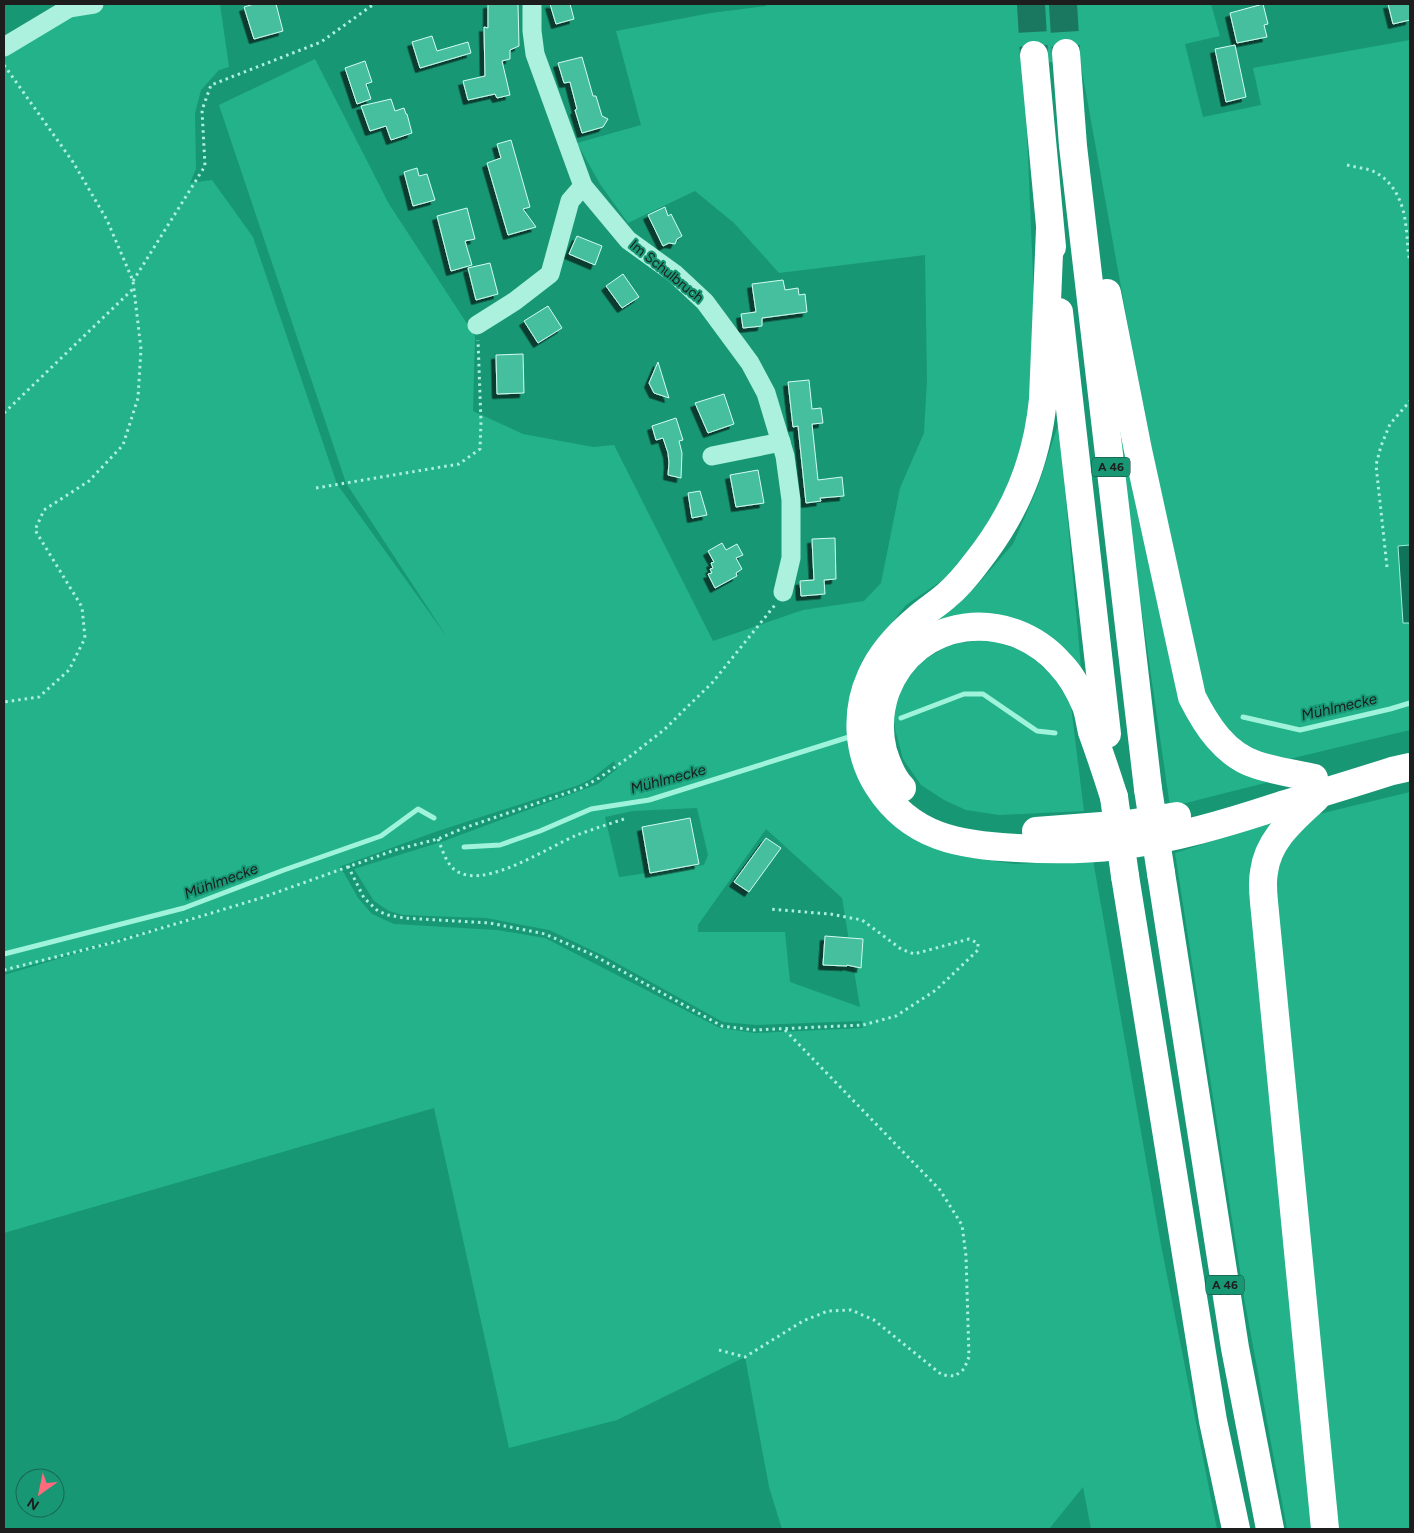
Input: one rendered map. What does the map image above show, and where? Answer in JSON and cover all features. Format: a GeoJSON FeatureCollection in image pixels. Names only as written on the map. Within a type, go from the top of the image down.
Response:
{"type":"FeatureCollection","features":[{"type":"Feature","properties":{"kind":"highway","name":"A 46"},"geometry":{"type":"LineString","coordinates":[[1066,53],[1073,146],[1148,789],[1235,1348],[1270,1529]]}},
{"type":"Feature","properties":{"kind":"highway","name":"A 46"},"geometry":{"type":"LineString","coordinates":[[1034,55],[1050,229],[1114,797],[1125,876],[1213,1421],[1236,1529]]}},
{"type":"Feature","properties":{"kind":"highway"},"geometry":{"type":"LineString","coordinates":[[1073,146],[1098,247],[1140,460],[1192,696],[1212,732],[1226,747],[1256,765],[1318,786]]}},
{"type":"Feature","properties":{"kind":"highway"},"geometry":{"type":"LineString","coordinates":[[1050,229],[1043,399],[1041,419],[1031,463],[1012,509],[990,546],[946,596],[901,634],[871,675],[865,692],[860,725],[863,750],[873,777],[882,792],[896,809],[912,822],[931,833],[954,841],[993,847],[1033,849],[1116,846],[1212,828],[1410,750]]}},
{"type":"Feature","properties":{"kind":"highway"},"geometry":{"type":"LineString","coordinates":[[1114,797],[1090,725],[1086,707],[1078,692],[1061,664],[1046,650],[1028,638],[1006,629],[964,627],[944,632],[924,642],[909,655],[897,670],[883,700],[879,729],[885,758],[897,783],[924,808],[955,822],[970,826],[1042,831],[1128,824],[1176,816],[1410,767]]}},
{"type":"Feature","properties":{"kind":"highway"},"geometry":{"type":"LineString","coordinates":[[1318,786],[1271,847],[1266,861],[1263,885],[1326,1529]]}},
{"type":"Feature","properties":{"kind":"street"},"geometry":{"type":"LineString","coordinates":[[4,48],[69,8],[94,4]]}},
{"type":"Feature","properties":{"kind":"street","name":"Im Schulbruch"},"geometry":{"type":"LineString","coordinates":[[532,4],[532,31],[535,54],[583,186],[628,240],[675,274],[706,302],[750,363],[766,393],[785,456],[791,500],[791,558],[783,592]]}},
{"type":"Feature","properties":{"kind":"street"},"geometry":{"type":"LineString","coordinates":[[478,324],[515,301],[550,274],[570,201],[583,186]]}},
{"type":"Feature","properties":{"kind":"street"},"geometry":{"type":"LineString","coordinates":[[712,456],[781,442]]}},
{"type":"Feature","properties":{"kind":"path"},"geometry":{"type":"LineString","coordinates":[[133,281],[205,166],[202,110],[211,85],[321,42],[374,4]]}},
{"type":"Feature","properties":{"kind":"path"},"geometry":{"type":"LineString","coordinates":[[4,65],[73,162],[107,220],[133,281],[140,349],[138,398],[123,445],[89,481],[44,510],[35,530],[82,607],[85,638],[69,670],[39,697],[4,702]]}},
{"type":"Feature","properties":{"kind":"path"},"geometry":{"type":"LineString","coordinates":[[1347,165],[1372,171],[1381,176],[1395,190],[1405,211],[1410,262]]}},
{"type":"Feature","properties":{"kind":"path"},"geometry":{"type":"LineString","coordinates":[[4,413],[134,289]]}},
{"type":"Feature","properties":{"kind":"path"},"geometry":{"type":"LineString","coordinates":[[316,488],[459,464],[480,449],[478,324]]}},
{"type":"Feature","properties":{"kind":"path"},"geometry":{"type":"LineString","coordinates":[[1387,567],[1376,465],[1390,424],[1410,401]]}},
{"type":"Feature","properties":{"kind":"path"},"geometry":{"type":"LineString","coordinates":[[4,970],[119,942],[261,898],[348,866],[438,838],[581,788],[617,766],[665,729],[700,695],[778,601],[783,592]]}},
{"type":"Feature","properties":{"kind":"path"},"geometry":{"type":"LineString","coordinates":[[438,838],[450,866],[466,875],[478,876],[501,870],[578,835],[624,819]]}},
{"type":"Feature","properties":{"kind":"path"},"geometry":{"type":"LineString","coordinates":[[348,866],[364,898],[378,911],[404,918],[490,923],[545,934],[593,955],[722,1026],[754,1030],[863,1025],[896,1016],[936,990],[978,950],[978,943],[969,939],[914,954],[901,949],[862,920],[830,914],[769,909]]}},
{"type":"Feature","properties":{"kind":"path"},"geometry":{"type":"LineString","coordinates":[[719,1350],[745,1357],[802,1321],[828,1311],[851,1310],[874,1320],[942,1375],[955,1376],[964,1369],[969,1357],[966,1256],[962,1226],[940,1190],[784,1028]]}},
{"type":"Feature","properties":{"kind":"shaded area"},"geometry":{"type":"Polygon","coordinates":[[[116,4],[220,4],[229,67],[219,70],[201,90],[195,113],[196,169],[190,183],[212,180],[253,237],[337,484],[447,637],[346,483],[219,105],[315,59],[389,204],[475,336],[473,411],[523,434],[593,447],[614,445],[713,641],[803,610],[864,601],[881,583],[900,488],[924,433],[927,380],[925,255],[779,273],[734,223],[695,191],[628,223],[600,184],[577,143],[641,125],[616,31],[711,13],[766,6],[767,4],[1211,4],[1220,36],[1185,44],[1203,117],[1261,105],[1253,68],[1410,40],[1410,545],[1398,546],[1404,623],[1410,623],[1410,730],[1281,761],[1237,742],[1211,712],[1192,652],[1129,331],[1080,60],[1024,64],[1035,322],[1025,449],[996,522],[953,573],[906,605],[862,661],[850,726],[857,774],[867,795],[884,817],[905,834],[934,847],[972,858],[1015,864],[1093,860],[1161,1245],[1217,1529],[1091,1529],[1083,1487],[1049,1529],[782,1529],[769,1487],[745,1357],[617,1420],[509,1448],[434,1108],[4,1233],[4,975],[253,900],[4,973],[4,52],[69,10],[116,4]],[[614,761],[591,779],[579,785],[435,832],[339,867],[358,898],[372,914],[394,924],[497,930],[545,938],[720,1028],[755,1033],[863,1028],[862,1021],[756,1025],[723,1022],[604,956],[549,930],[486,918],[403,915],[389,911],[374,901],[354,869],[444,841],[598,784],[617,769],[614,761]],[[697,808],[633,811],[605,817],[619,877],[704,865],[708,855],[697,808]],[[766,829],[698,925],[698,932],[785,932],[790,982],[860,1007],[842,898],[766,829]]]}},
{"type":"Feature","properties":{"kind":"shaded area"},"geometry":{"type":"Polygon","coordinates":[[[1106,338],[1184,689],[1281,779],[1170,807],[1137,578],[1106,338]]]}},
{"type":"Feature","properties":{"kind":"shaded area"},"geometry":{"type":"Polygon","coordinates":[[[1059,422],[1082,678],[1030,626],[978,613],[927,627],[977,585],[1013,544],[1037,489],[1059,422]]]}},
{"type":"Feature","properties":{"kind":"shaded area"},"geometry":{"type":"Polygon","coordinates":[[[1410,545],[1410,623],[1403,623],[1398,546],[1410,545]]]}},
{"type":"Feature","properties":{"kind":"shaded area"},"geometry":{"type":"Polygon","coordinates":[[[986,639],[1027,652],[1055,679],[1071,706],[1084,811],[999,815],[966,810],[944,800],[921,785],[903,759],[892,711],[905,681],[922,661],[949,645],[986,639]]]}},
{"type":"Feature","properties":{"kind":"shaded area"},"geometry":{"type":"Polygon","coordinates":[[[1410,792],[1410,1529],[1335,1529],[1271,886],[1289,833],[1319,814],[1410,792]]]}},
{"type":"Feature","properties":{"kind":"shaded area"},"geometry":{"type":"Polygon","coordinates":[[[1281,819],[1263,842],[1317,1529],[1287,1529],[1245,1303],[1175,853],[1281,819]]]}},
{"type":"Feature","properties":{"kind":"building"},"geometry":{"type":"Polygon","coordinates":[[[254,4],[276,4],[283,31],[254,39],[244,7],[254,4]]]}},
{"type":"Feature","properties":{"kind":"building"},"geometry":{"type":"Polygon","coordinates":[[[488,4],[518,4],[519,46],[510,50],[510,59],[502,61],[510,95],[497,98],[495,94],[468,100],[463,81],[485,76],[484,27],[488,28],[488,4]]]}},
{"type":"Feature","properties":{"kind":"building"},"geometry":{"type":"Polygon","coordinates":[[[550,4],[570,4],[574,19],[556,24],[550,4]]]}},
{"type":"Feature","properties":{"kind":"building"},"geometry":{"type":"Polygon","coordinates":[[[1263,4],[1268,24],[1264,25],[1267,37],[1237,43],[1230,13],[1263,4]]]}},
{"type":"Feature","properties":{"kind":"building"},"geometry":{"type":"Polygon","coordinates":[[[1388,4],[1410,4],[1410,20],[1393,24],[1388,4]]]}},
{"type":"Feature","properties":{"kind":"building"},"geometry":{"type":"Polygon","coordinates":[[[432,36],[437,51],[468,42],[471,53],[420,68],[412,42],[432,36]]]}},
{"type":"Feature","properties":{"kind":"building"},"geometry":{"type":"Polygon","coordinates":[[[1235,45],[1246,97],[1226,102],[1215,49],[1235,45]]]}},
{"type":"Feature","properties":{"kind":"building"},"geometry":{"type":"Polygon","coordinates":[[[582,57],[593,96],[596,96],[602,116],[608,119],[603,127],[582,133],[575,110],[577,109],[570,82],[564,83],[558,63],[582,57]]]}},
{"type":"Feature","properties":{"kind":"building"},"geometry":{"type":"Polygon","coordinates":[[[365,61],[372,82],[366,84],[371,99],[357,104],[345,68],[365,61]]]}},
{"type":"Feature","properties":{"kind":"building"},"geometry":{"type":"Polygon","coordinates":[[[391,99],[395,111],[404,108],[412,133],[391,140],[386,126],[370,131],[361,106],[391,99]]]}},
{"type":"Feature","properties":{"kind":"building"},"geometry":{"type":"Polygon","coordinates":[[[511,140],[530,207],[523,209],[536,227],[508,235],[487,163],[501,158],[497,144],[511,140]]]}},
{"type":"Feature","properties":{"kind":"building"},"geometry":{"type":"Polygon","coordinates":[[[417,168],[419,176],[427,174],[435,200],[413,206],[404,172],[417,168]]]}},
{"type":"Feature","properties":{"kind":"building"},"geometry":{"type":"Polygon","coordinates":[[[665,207],[668,216],[671,214],[682,236],[677,239],[675,244],[669,243],[663,246],[648,215],[665,207]]]}},
{"type":"Feature","properties":{"kind":"building"},"geometry":{"type":"Polygon","coordinates":[[[467,208],[475,239],[465,241],[472,265],[451,271],[437,216],[467,208]]]}},
{"type":"Feature","properties":{"kind":"building"},"geometry":{"type":"Polygon","coordinates":[[[577,236],[602,246],[595,265],[569,254],[577,236]]]}},
{"type":"Feature","properties":{"kind":"building"},"geometry":{"type":"Polygon","coordinates":[[[490,263],[498,294],[476,300],[468,268],[490,263]]]}},
{"type":"Feature","properties":{"kind":"building"},"geometry":{"type":"Polygon","coordinates":[[[623,274],[639,297],[622,308],[606,286],[623,274]]]}},
{"type":"Feature","properties":{"kind":"building"},"geometry":{"type":"Polygon","coordinates":[[[783,280],[785,290],[798,288],[799,295],[805,294],[807,312],[762,318],[762,326],[743,328],[741,314],[756,312],[752,284],[783,280]]]}},
{"type":"Feature","properties":{"kind":"building"},"geometry":{"type":"Polygon","coordinates":[[[548,306],[562,328],[538,343],[524,321],[548,306]]]}},
{"type":"Feature","properties":{"kind":"building"},"geometry":{"type":"Polygon","coordinates":[[[523,354],[524,393],[497,394],[496,355],[523,354]]]}},
{"type":"Feature","properties":{"kind":"building"},"geometry":{"type":"Polygon","coordinates":[[[658,362],[669,398],[654,393],[649,383],[658,362]]]}},
{"type":"Feature","properties":{"kind":"building"},"geometry":{"type":"Polygon","coordinates":[[[809,380],[812,409],[821,408],[823,423],[812,424],[818,480],[842,477],[844,496],[820,498],[821,501],[806,503],[798,426],[793,427],[788,382],[809,380]]]}},
{"type":"Feature","properties":{"kind":"building"},"geometry":{"type":"Polygon","coordinates":[[[724,394],[734,424],[708,433],[695,403],[724,394]]]}},
{"type":"Feature","properties":{"kind":"building"},"geometry":{"type":"Polygon","coordinates":[[[676,418],[683,440],[679,441],[682,453],[681,478],[668,475],[668,453],[663,438],[656,440],[652,426],[676,418]]]}},
{"type":"Feature","properties":{"kind":"building"},"geometry":{"type":"Polygon","coordinates":[[[758,470],[764,503],[736,507],[730,475],[758,470]]]}},
{"type":"Feature","properties":{"kind":"building"},"geometry":{"type":"Polygon","coordinates":[[[700,491],[707,515],[692,518],[688,493],[700,491]]]}},
{"type":"Feature","properties":{"kind":"building"},"geometry":{"type":"Polygon","coordinates":[[[835,538],[836,579],[824,580],[825,594],[801,596],[800,581],[814,580],[812,539],[835,538]]]}},
{"type":"Feature","properties":{"kind":"building"},"geometry":{"type":"Polygon","coordinates":[[[722,543],[726,550],[737,544],[743,555],[736,558],[742,569],[736,573],[737,576],[715,588],[708,574],[712,573],[710,569],[713,568],[711,563],[714,562],[708,551],[722,543]]]}},
{"type":"Feature","properties":{"kind":"building"},"geometry":{"type":"Polygon","coordinates":[[[690,818],[699,864],[650,873],[642,827],[690,818]]]}},
{"type":"Feature","properties":{"kind":"building"},"geometry":{"type":"Polygon","coordinates":[[[766,838],[781,848],[749,892],[734,882],[766,838]]]}},
{"type":"Feature","properties":{"kind":"building"},"geometry":{"type":"Polygon","coordinates":[[[825,936],[863,939],[861,968],[847,965],[823,965],[825,936]]]}},
{"type":"Feature","properties":{"kind":"waterway","name":"Mühlmecke"},"geometry":{"type":"LineString","coordinates":[[901,718],[964,694],[983,694],[1037,731],[1055,733]]}},
{"type":"Feature","properties":{"kind":"waterway","name":"Mühlmecke"},"geometry":{"type":"LineString","coordinates":[[1243,717],[1300,730],[1410,703]]}},
{"type":"Feature","properties":{"kind":"waterway","name":"Mühlmecke"},"geometry":{"type":"LineString","coordinates":[[464,847],[500,845],[540,831],[591,809],[649,800],[849,737]]}},
{"type":"Feature","properties":{"kind":"waterway","name":"Mühlmecke"},"geometry":{"type":"LineString","coordinates":[[4,954],[184,908],[381,836],[418,809],[434,818]]}},
{"type":"Feature","properties":{"kind":"tunnel"},"geometry":{"type":"LineString","coordinates":[[1031,4],[1034,55]]}},
{"type":"Feature","properties":{"kind":"tunnel"},"geometry":{"type":"LineString","coordinates":[[1063,4],[1066,53]]}}]}
